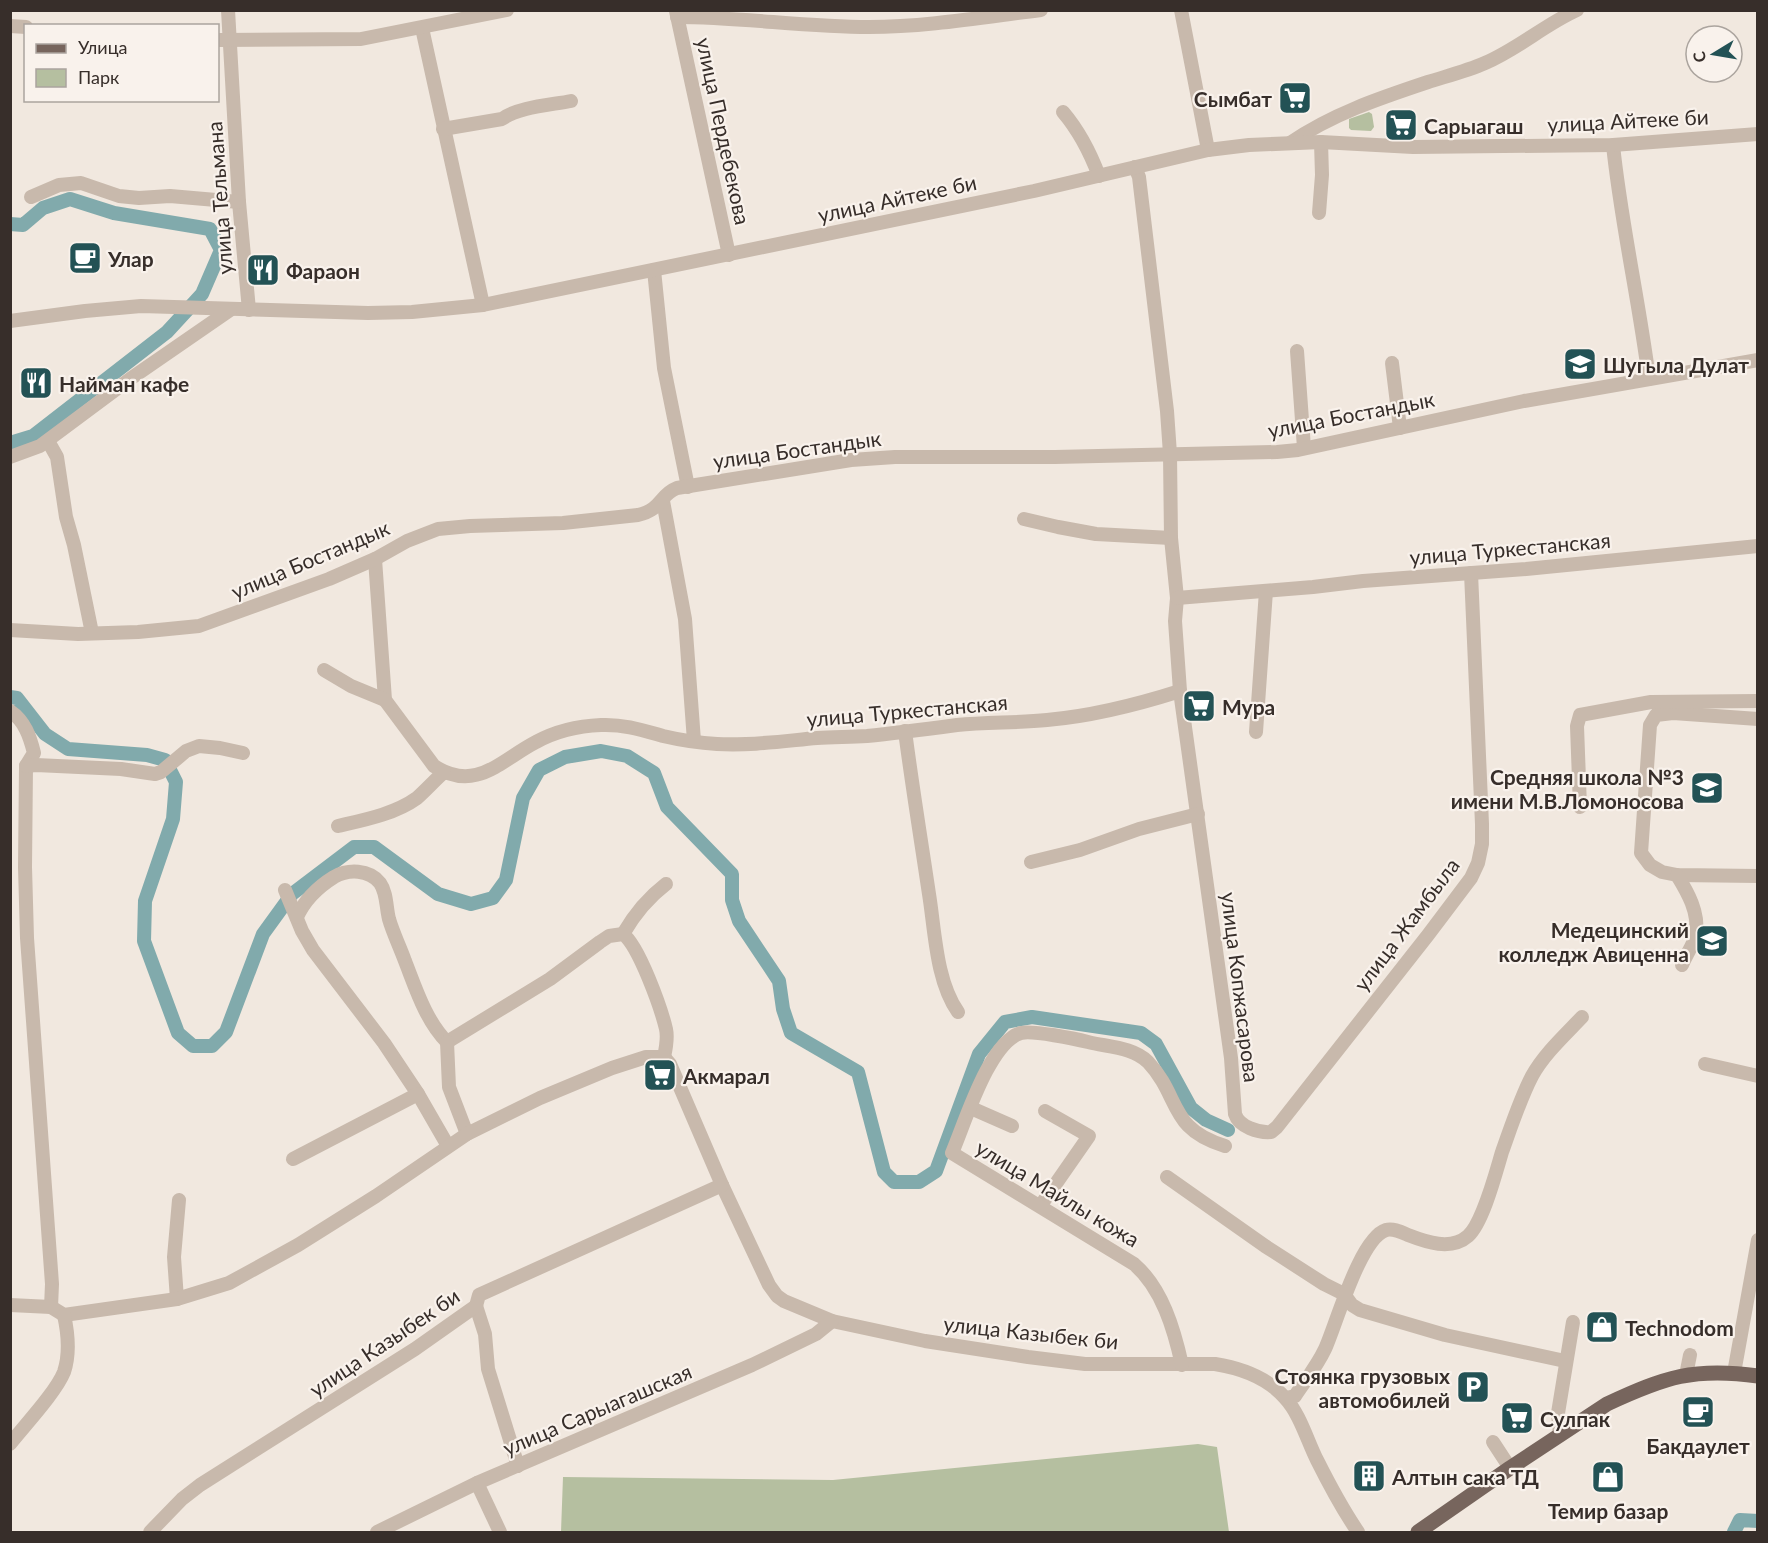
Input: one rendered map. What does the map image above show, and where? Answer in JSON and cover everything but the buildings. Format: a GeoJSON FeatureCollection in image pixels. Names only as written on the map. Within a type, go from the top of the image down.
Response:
{"type":"FeatureCollection","features":[{"type":"Feature","properties":{"kind":"main road"},"geometry":{"type":"LineString","coordinates":[[1418,1533],[1510,1468],[1607,1404],[1662,1380],[1686,1375],[1706,1372],[1758,1376]]}},
{"type":"Feature","properties":{"kind":"street","name":"улица Тельмана"},"geometry":{"type":"LineString","coordinates":[[228,10],[223,40],[249,310]]}},
{"type":"Feature","properties":{"kind":"street"},"geometry":{"type":"LineString","coordinates":[[223,40],[361,39],[507,10]]}},
{"type":"Feature","properties":{"kind":"street","name":"улица Пердебекова"},"geometry":{"type":"LineString","coordinates":[[729,255],[677,14],[778,23],[871,27],[910,25],[1041,10]]}},
{"type":"Feature","properties":{"kind":"street"},"geometry":{"type":"LineString","coordinates":[[1181,10],[1208,150]]}},
{"type":"Feature","properties":{"kind":"street"},"geometry":{"type":"LineString","coordinates":[[1290,143],[1311,129],[1354,108],[1484,64],[1509,52],[1559,18],[1577,10]]}},
{"type":"Feature","properties":{"kind":"street"},"geometry":{"type":"LineString","coordinates":[[422,28],[483,305]]}},
{"type":"Feature","properties":{"kind":"street"},"geometry":{"type":"LineString","coordinates":[[443,129],[502,119],[508,114],[571,101]]}},
{"type":"Feature","properties":{"kind":"street"},"geometry":{"type":"LineString","coordinates":[[1064,112],[1091,154],[1099,176]]}},
{"type":"Feature","properties":{"kind":"street","name":"улица Айтеке би"},"geometry":{"type":"LineString","coordinates":[[10,321],[113,308],[172,306],[230,310],[368,313],[412,312],[483,305],[1099,176],[1208,150],[1249,145],[1321,142],[1413,147],[1613,145],[1758,134]]}},
{"type":"Feature","properties":{"kind":"street"},"geometry":{"type":"LineString","coordinates":[[1319,213],[1323,161],[1321,142]]}},
{"type":"Feature","properties":{"kind":"street"},"geometry":{"type":"LineString","coordinates":[[1613,145],[1617,183],[1649,379]]}},
{"type":"Feature","properties":{"kind":"street"},"geometry":{"type":"LineString","coordinates":[[1134,167],[1139,177],[1152,276],[1170,454],[1171,538],[1177,598],[1174,621],[1180,691]]}},
{"type":"Feature","properties":{"kind":"street"},"geometry":{"type":"LineString","coordinates":[[31,197],[59,185],[81,183],[119,196],[139,198],[170,196],[239,202]]}},
{"type":"Feature","properties":{"kind":"street"},"geometry":{"type":"LineString","coordinates":[[654,270],[664,368],[688,486]]}},
{"type":"Feature","properties":{"kind":"street"},"geometry":{"type":"LineString","coordinates":[[10,458],[48,441],[130,379],[230,310]]}},
{"type":"Feature","properties":{"kind":"street"},"geometry":{"type":"LineString","coordinates":[[1297,351],[1304,448]]}},
{"type":"Feature","properties":{"kind":"street","name":"улица Бостандык"},"geometry":{"type":"LineString","coordinates":[[10,630],[92,633],[138,632],[199,626],[329,579],[375,559],[407,541],[438,529],[563,523],[638,515],[648,513],[663,501],[669,491],[688,486],[851,460],[1277,452],[1524,401],[1758,360]]}},
{"type":"Feature","properties":{"kind":"street"},"geometry":{"type":"LineString","coordinates":[[1392,363],[1400,428]]}},
{"type":"Feature","properties":{"kind":"street"},"geometry":{"type":"LineString","coordinates":[[48,441],[57,457],[66,517],[92,633]]}},
{"type":"Feature","properties":{"kind":"street"},"geometry":{"type":"LineString","coordinates":[[663,501],[685,619],[694,741]]}},
{"type":"Feature","properties":{"kind":"street"},"geometry":{"type":"LineString","coordinates":[[1024,519],[1096,534],[1171,538]]}},
{"type":"Feature","properties":{"kind":"street","name":"улица Туркестанская"},"geometry":{"type":"LineString","coordinates":[[1177,598],[1526,569],[1758,546]]}},
{"type":"Feature","properties":{"kind":"street"},"geometry":{"type":"LineString","coordinates":[[375,559],[385,700]]}},
{"type":"Feature","properties":{"kind":"street","name":"улица Жамбыла"},"geometry":{"type":"LineString","coordinates":[[1277,1127],[1428,935],[1471,878],[1478,863],[1482,844],[1482,824],[1471,573]]}},
{"type":"Feature","properties":{"kind":"street"},"geometry":{"type":"LineString","coordinates":[[1256,732],[1266,591]]}},
{"type":"Feature","properties":{"kind":"street"},"geometry":{"type":"LineString","coordinates":[[324,670],[351,686],[385,700],[434,766],[444,772],[418,797],[408,803],[371,819],[338,826]]}},
{"type":"Feature","properties":{"kind":"street","name":"улица Туркестанская"},"geometry":{"type":"LineString","coordinates":[[444,772],[474,776],[487,772],[497,768],[536,742],[556,733],[579,727],[619,725],[643,729],[664,736],[718,744],[789,741],[1095,714],[1180,691]]}},
{"type":"Feature","properties":{"kind":"street","name":"улица Копжасарова"},"geometry":{"type":"LineString","coordinates":[[1180,691],[1230,1058],[1236,1118],[1256,1131],[1271,1132],[1277,1127]]}},
{"type":"Feature","properties":{"kind":"street"},"geometry":{"type":"LineString","coordinates":[[1581,807],[1577,726],[1580,714],[1663,701],[1758,701]]}},
{"type":"Feature","properties":{"kind":"street"},"geometry":{"type":"LineString","coordinates":[[10,711],[18,716],[26,729],[34,753],[26,766],[27,938],[52,1284],[51,1308]]}},
{"type":"Feature","properties":{"kind":"street"},"geometry":{"type":"LineString","coordinates":[[1758,719],[1673,713],[1656,715],[1650,725],[1641,853],[1650,865],[1662,872],[1677,875],[1758,876]]}},
{"type":"Feature","properties":{"kind":"street"},"geometry":{"type":"LineString","coordinates":[[905,731],[945,989],[958,1012]]}},
{"type":"Feature","properties":{"kind":"street"},"geometry":{"type":"LineString","coordinates":[[26,766],[121,768],[155,774],[161,772],[186,751],[199,746],[243,753]]}},
{"type":"Feature","properties":{"kind":"street"},"geometry":{"type":"LineString","coordinates":[[1031,862],[1080,850],[1139,829],[1198,814]]}},
{"type":"Feature","properties":{"kind":"street"},"geometry":{"type":"LineString","coordinates":[[295,911],[316,890],[339,875],[351,871],[366,873],[376,880],[383,892],[388,918],[419,994],[441,1036],[447,1042],[449,1087],[467,1134]]}},
{"type":"Feature","properties":{"kind":"street"},"geometry":{"type":"LineString","coordinates":[[1677,875],[1687,891],[1696,917],[1696,936],[1682,965]]}},
{"type":"Feature","properties":{"kind":"street"},"geometry":{"type":"LineString","coordinates":[[623,934],[654,894],[666,884]]}},
{"type":"Feature","properties":{"kind":"street"},"geometry":{"type":"LineString","coordinates":[[285,890],[302,931],[313,950],[384,1042],[418,1094],[447,1146]]}},
{"type":"Feature","properties":{"kind":"street"},"geometry":{"type":"LineString","coordinates":[[10,1305],[51,1308],[64,1316],[177,1299],[229,1283],[376,1196],[467,1134],[540,1098],[612,1068],[646,1058],[664,1057],[667,1031],[657,999],[634,946],[623,934]]}},
{"type":"Feature","properties":{"kind":"street"},"geometry":{"type":"LineString","coordinates":[[447,1042],[550,979],[609,936],[623,934]]}},
{"type":"Feature","properties":{"kind":"street"},"geometry":{"type":"LineString","coordinates":[[1286,1398],[1295,1396],[1324,1350],[1344,1294],[1372,1241],[1386,1230],[1395,1230],[1442,1245],[1469,1236],[1491,1190],[1503,1150],[1533,1074],[1582,1017]]}},
{"type":"Feature","properties":{"kind":"street","name":"улица Майлы кожа"},"geometry":{"type":"LineString","coordinates":[[1182,1365],[1168,1317],[1144,1273],[1134,1264],[1041,1205],[952,1153],[987,1069],[1010,1038],[1027,1032],[1076,1039],[1137,1053],[1152,1066],[1186,1125],[1212,1142],[1225,1146]]}},
{"type":"Feature","properties":{"kind":"street","name":"улица Казыбек би"},"geometry":{"type":"LineString","coordinates":[[664,1057],[670,1064],[722,1185],[769,1285],[777,1296],[832,1321],[925,1341],[1028,1357],[1085,1364],[1215,1364],[1235,1367],[1269,1384],[1286,1398],[1317,1460],[1358,1533]]}},
{"type":"Feature","properties":{"kind":"street"},"geometry":{"type":"LineString","coordinates":[[1705,1064],[1758,1076]]}},
{"type":"Feature","properties":{"kind":"street"},"geometry":{"type":"LineString","coordinates":[[293,1159],[418,1094]]}},
{"type":"Feature","properties":{"kind":"street"},"geometry":{"type":"LineString","coordinates":[[971,1108],[1012,1126]]}},
{"type":"Feature","properties":{"kind":"street"},"geometry":{"type":"LineString","coordinates":[[1041,1205],[1089,1136],[1045,1111]]}},
{"type":"Feature","properties":{"kind":"street"},"geometry":{"type":"LineString","coordinates":[[1167,1177],[1265,1246],[1324,1284],[1344,1294],[1352,1305],[1360,1310],[1445,1335],[1565,1361]]}},
{"type":"Feature","properties":{"kind":"street","name":"улица Казыбек би"},"geometry":{"type":"LineString","coordinates":[[150,1533],[182,1499],[200,1485],[406,1356],[476,1306],[479,1295],[722,1185]]}},
{"type":"Feature","properties":{"kind":"street"},"geometry":{"type":"LineString","coordinates":[[177,1299],[174,1257],[178,1200]]}},
{"type":"Feature","properties":{"kind":"street"},"geometry":{"type":"LineString","coordinates":[[1734,1373],[1758,1240]]}},
{"type":"Feature","properties":{"kind":"street"},"geometry":{"type":"LineString","coordinates":[[476,1306],[485,1334],[489,1369],[518,1466]]}},
{"type":"Feature","properties":{"kind":"street"},"geometry":{"type":"LineString","coordinates":[[10,1444],[56,1386],[65,1370],[67,1332],[64,1316]]}},
{"type":"Feature","properties":{"kind":"street","name":"улица Сарыагашская"},"geometry":{"type":"LineString","coordinates":[[377,1533],[477,1483],[752,1365],[816,1334],[832,1321]]}},
{"type":"Feature","properties":{"kind":"street"},"geometry":{"type":"LineString","coordinates":[[1560,1435],[1558,1413],[1573,1322]]}},
{"type":"Feature","properties":{"kind":"street"},"geometry":{"type":"LineString","coordinates":[[1686,1375],[1690,1355]]}},
{"type":"Feature","properties":{"kind":"street"},"geometry":{"type":"LineString","coordinates":[[1493,1442],[1510,1468]]}},
{"type":"Feature","properties":{"kind":"street"},"geometry":{"type":"LineString","coordinates":[[477,1483],[500,1533]]}},
{"type":"Feature","properties":{"kind":"green space"},"geometry":{"type":"Polygon","coordinates":[[[1369,112],[1372,114],[1374,127],[1371,131],[1349,128],[1349,119],[1369,112]]]}},
{"type":"Feature","properties":{"kind":"green space"},"geometry":{"type":"Polygon","coordinates":[[[1198,1444],[1217,1447],[1229,1532],[561,1532],[563,1477],[833,1480],[1198,1444]]]}},
{"type":"Feature","properties":{"kind":"waterway"},"geometry":{"type":"LineString","coordinates":[[10,224],[23,225],[43,208],[70,199],[114,213],[210,229],[221,250],[202,294],[167,332],[33,436],[10,443]]}},
{"type":"Feature","properties":{"kind":"waterway"},"geometry":{"type":"LineString","coordinates":[[10,697],[17,698],[45,734],[68,749],[147,755],[165,760],[176,782],[173,819],[145,901],[144,941],[178,1033],[193,1046],[212,1046],[226,1032],[263,934],[292,894],[354,847],[374,847],[438,894],[471,904],[493,898],[506,880],[523,798],[539,770],[565,757],[601,751],[627,756],[654,773],[667,807],[732,874],[732,900],[739,921],[779,981],[783,1009],[791,1033],[858,1072],[884,1172],[894,1182],[919,1182],[936,1171],[979,1054],[1005,1022],[1032,1017],[1141,1033],[1156,1044],[1191,1108],[1206,1120],[1228,1130]]}},
{"type":"Feature","properties":{"kind":"waterway"},"geometry":{"type":"LineString","coordinates":[[1734,1532],[1740,1520],[1758,1521]]}},
{"type":"Feature","properties":{"kind":"place","name":"Сымбат"},"geometry":{"type":"Point","coordinates":[1295,98]}},
{"type":"Feature","properties":{"kind":"place","name":"Сарыагаш"},"geometry":{"type":"Point","coordinates":[1401,125]}},
{"type":"Feature","properties":{"kind":"place","name":"Улар"},"geometry":{"type":"Point","coordinates":[85,258]}},
{"type":"Feature","properties":{"kind":"place","name":"Фараон"},"geometry":{"type":"Point","coordinates":[263,270]}},
{"type":"Feature","properties":{"kind":"place","name":"Шугыла Дулат"},"geometry":{"type":"Point","coordinates":[1580,364]}},
{"type":"Feature","properties":{"kind":"place","name":"Найман кафе"},"geometry":{"type":"Point","coordinates":[36,383]}},
{"type":"Feature","properties":{"kind":"place","name":"Мура"},"geometry":{"type":"Point","coordinates":[1199,706]}},
{"type":"Feature","properties":{"kind":"place","name":"Средняя школа №3 имени М.В.Ломоносова"},"geometry":{"type":"Point","coordinates":[1707,788]}},
{"type":"Feature","properties":{"kind":"place","name":"Медецинский колледж Авиценна"},"geometry":{"type":"Point","coordinates":[1712,941]}},
{"type":"Feature","properties":{"kind":"place","name":"Акмарал"},"geometry":{"type":"Point","coordinates":[660,1075]}},
{"type":"Feature","properties":{"kind":"place","name":"Technodom"},"geometry":{"type":"Point","coordinates":[1602,1327]}},
{"type":"Feature","properties":{"kind":"place","name":"Стоянка грузовых автомобилей"},"geometry":{"type":"Point","coordinates":[1473,1387]}},
{"type":"Feature","properties":{"kind":"place","name":"Бакдаулет"},"geometry":{"type":"Point","coordinates":[1698,1412]}},
{"type":"Feature","properties":{"kind":"place","name":"Сулпак"},"geometry":{"type":"Point","coordinates":[1517,1418]}},
{"type":"Feature","properties":{"kind":"place","name":"Алтын сака ТД"},"geometry":{"type":"Point","coordinates":[1369,1476]}},
{"type":"Feature","properties":{"kind":"place","name":"Темир базар"},"geometry":{"type":"Point","coordinates":[1608,1477]}}]}
